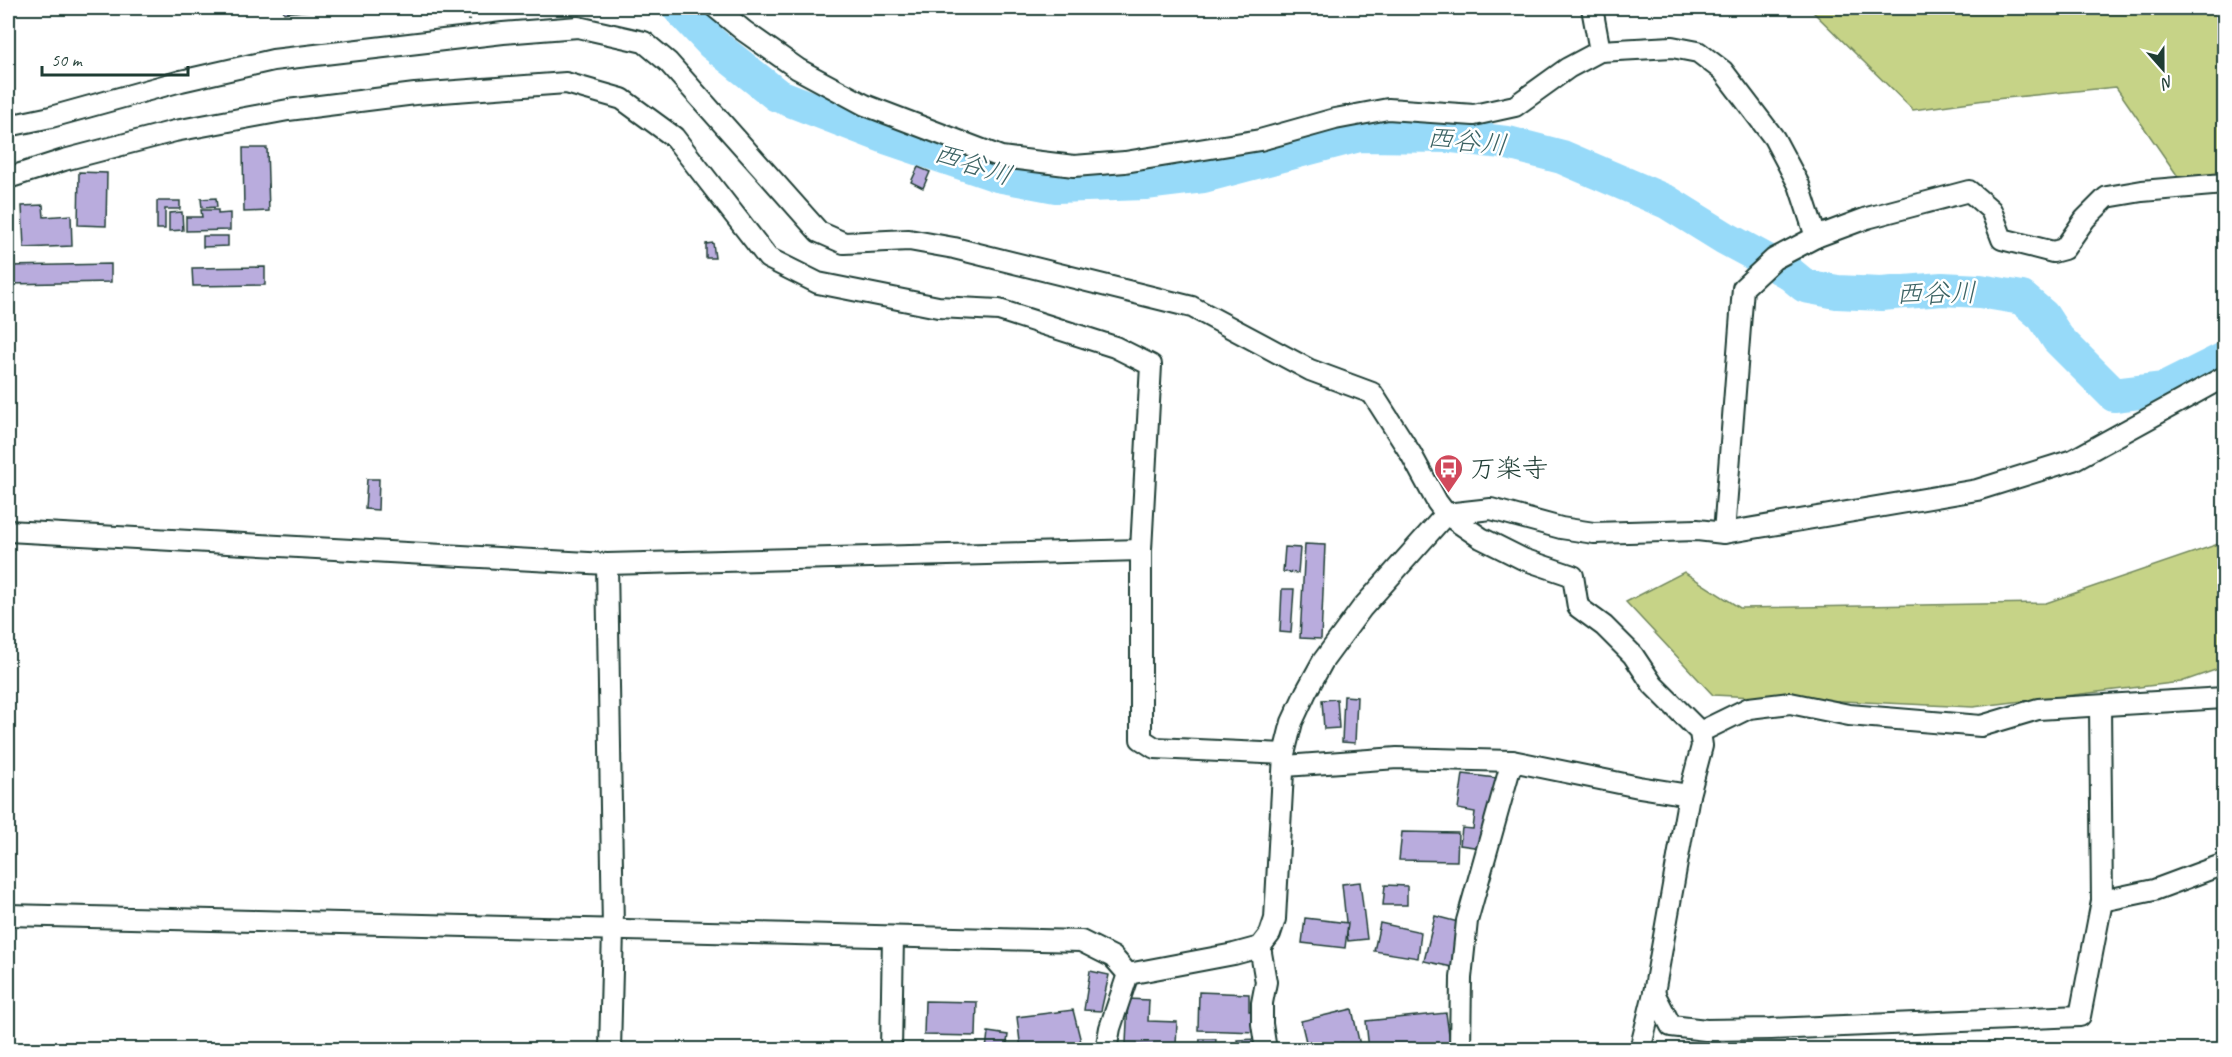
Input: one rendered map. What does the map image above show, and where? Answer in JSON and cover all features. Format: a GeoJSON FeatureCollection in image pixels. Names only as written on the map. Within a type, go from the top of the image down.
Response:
{"type":"FeatureCollection","features":[{"type":"Feature","properties":{"kind":"street"},"geometry":{"type":"LineString","coordinates":[[717,8],[744,31],[798,69],[865,105],[1001,157],[1074,166],[1136,161],[1250,142],[1335,119],[1388,109],[1474,115],[1515,106],[1568,68],[1600,51],[1672,47],[1698,52],[1723,71],[1774,138],[1798,185],[1816,237]]}},
{"type":"Feature","properties":{"kind":"street"},"geometry":{"type":"LineString","coordinates":[[1592,8],[1600,51]]}},
{"type":"Feature","properties":{"kind":"street"},"geometry":{"type":"LineString","coordinates":[[8,126],[51,117],[181,81],[273,60],[425,41],[578,27],[644,42],[668,62],[819,232],[844,243],[909,240],[954,248],[1192,307],[1310,370],[1372,393],[1446,514],[1481,538],[1522,559],[1573,576],[1578,607],[1604,626],[1626,648],[1653,685],[1700,732],[1702,746],[1689,795],[1654,993],[1640,1050]]}},
{"type":"Feature","properties":{"kind":"street"},"geometry":{"type":"LineString","coordinates":[[8,178],[64,160],[175,130],[288,110],[415,94],[566,82],[622,99],[674,137],[768,258],[818,283],[938,307],[999,310],[1115,347],[1151,365],[1141,550],[1142,739],[1155,747],[1285,760],[1398,758],[1512,761],[1689,795]]}},
{"type":"Feature","properties":{"kind":"street"},"geometry":{"type":"LineString","coordinates":[[1724,533],[1743,288],[1773,259],[1816,237],[1867,218],[1969,191],[1991,210],[2002,239],[2053,252],[2064,249],[2085,219],[2108,198],[2142,191],[2224,184]]}},
{"type":"Feature","properties":{"kind":"street"},"geometry":{"type":"LineString","coordinates":[[1128,974],[1260,947],[1270,934],[1275,919],[1285,760],[1292,722],[1323,661],[1362,608],[1446,514],[1491,509],[1561,528],[1594,534],[1697,530],[1724,533],[1977,490],[2073,460],[2224,377]]}},
{"type":"Feature","properties":{"kind":"street"},"geometry":{"type":"LineString","coordinates":[[8,531],[607,564],[1141,550]]}},
{"type":"Feature","properties":{"kind":"street"},"geometry":{"type":"LineString","coordinates":[[607,564],[613,929],[610,1050]]}},
{"type":"Feature","properties":{"kind":"street"},"geometry":{"type":"LineString","coordinates":[[1700,732],[1749,708],[1790,703],[1849,716],[1981,726],[2038,709],[2224,698]]}},
{"type":"Feature","properties":{"kind":"street"},"geometry":{"type":"LineString","coordinates":[[1654,993],[1671,1026],[1706,1030],[2080,1016],[2102,901],[2100,707]]}},
{"type":"Feature","properties":{"kind":"street"},"geometry":{"type":"LineString","coordinates":[[1460,1050],[1461,978],[1467,921],[1512,761]]}},
{"type":"Feature","properties":{"kind":"street"},"geometry":{"type":"LineString","coordinates":[[2102,901],[2154,890],[2224,864]]}},
{"type":"Feature","properties":{"kind":"street"},"geometry":{"type":"LineString","coordinates":[[8,915],[1081,941],[1113,957],[1128,974]]}},
{"type":"Feature","properties":{"kind":"street"},"geometry":{"type":"LineString","coordinates":[[891,1050],[893,937]]}},
{"type":"Feature","properties":{"kind":"street"},"geometry":{"type":"LineString","coordinates":[[1260,947],[1266,982],[1262,1003],[1266,1050]]}},
{"type":"Feature","properties":{"kind":"street"},"geometry":{"type":"LineString","coordinates":[[1106,1050],[1110,1028],[1128,974]]}},
{"type":"Feature","properties":{"kind":"green space"},"geometry":{"type":"Polygon","coordinates":[[[1809,8],[2224,8],[2224,178],[2179,178],[2116,87],[1985,100],[1913,110],[1809,8]]]}},
{"type":"Feature","properties":{"kind":"green space"},"geometry":{"type":"Polygon","coordinates":[[[2224,542],[2224,667],[2181,682],[1973,707],[1713,695],[1626,602],[1684,572],[1740,608],[2046,603],[2224,542]]]}},
{"type":"Feature","properties":{"kind":"building"},"geometry":{"type":"Polygon","coordinates":[[[283,8],[332,8],[284,13],[283,8]]]}},
{"type":"Feature","properties":{"kind":"building"},"geometry":{"type":"Polygon","coordinates":[[[243,148],[267,148],[269,211],[244,212],[243,148]]]}},
{"type":"Feature","properties":{"kind":"building"},"geometry":{"type":"Polygon","coordinates":[[[918,167],[930,172],[923,188],[911,182],[918,167]]]}},
{"type":"Feature","properties":{"kind":"building"},"geometry":{"type":"Polygon","coordinates":[[[79,172],[107,173],[106,226],[78,225],[79,172]]]}},
{"type":"Feature","properties":{"kind":"building"},"geometry":{"type":"Polygon","coordinates":[[[216,198],[217,207],[202,208],[201,199],[216,198]]]}},
{"type":"Feature","properties":{"kind":"building"},"geometry":{"type":"Polygon","coordinates":[[[157,201],[180,201],[180,209],[165,209],[165,229],[157,229],[157,201]]]}},
{"type":"Feature","properties":{"kind":"building"},"geometry":{"type":"Polygon","coordinates":[[[43,205],[44,217],[71,215],[72,246],[24,248],[22,206],[43,205]]]}},
{"type":"Feature","properties":{"kind":"building"},"geometry":{"type":"Polygon","coordinates":[[[201,210],[218,210],[218,214],[230,213],[230,230],[186,231],[186,217],[202,217],[201,210]]]}},
{"type":"Feature","properties":{"kind":"building"},"geometry":{"type":"Polygon","coordinates":[[[182,212],[183,230],[169,231],[169,213],[182,212]]]}},
{"type":"Feature","properties":{"kind":"building"},"geometry":{"type":"Polygon","coordinates":[[[203,236],[228,236],[228,246],[203,247],[203,236]]]}},
{"type":"Feature","properties":{"kind":"building"},"geometry":{"type":"Polygon","coordinates":[[[713,243],[715,258],[706,258],[706,244],[713,243]]]}},
{"type":"Feature","properties":{"kind":"building"},"geometry":{"type":"Polygon","coordinates":[[[111,264],[111,282],[8,284],[8,266],[111,264]]]}},
{"type":"Feature","properties":{"kind":"building"},"geometry":{"type":"Polygon","coordinates":[[[265,267],[265,285],[193,286],[192,268],[265,267]]]}},
{"type":"Feature","properties":{"kind":"building"},"geometry":{"type":"Polygon","coordinates":[[[367,479],[379,479],[378,510],[365,509],[367,479]]]}},
{"type":"Feature","properties":{"kind":"building"},"geometry":{"type":"Polygon","coordinates":[[[1305,544],[1325,545],[1321,639],[1300,638],[1305,544]]]}},
{"type":"Feature","properties":{"kind":"building"},"geometry":{"type":"Polygon","coordinates":[[[1285,547],[1300,548],[1298,573],[1283,572],[1285,547]]]}},
{"type":"Feature","properties":{"kind":"building"},"geometry":{"type":"Polygon","coordinates":[[[1282,589],[1294,589],[1291,633],[1280,632],[1282,589]]]}},
{"type":"Feature","properties":{"kind":"building"},"geometry":{"type":"Polygon","coordinates":[[[1344,696],[1357,697],[1355,743],[1342,742],[1344,696]]]}},
{"type":"Feature","properties":{"kind":"building"},"geometry":{"type":"Polygon","coordinates":[[[1337,699],[1339,728],[1324,729],[1322,700],[1337,699]]]}},
{"type":"Feature","properties":{"kind":"building"},"geometry":{"type":"Polygon","coordinates":[[[1463,774],[1504,779],[1495,850],[1460,845],[1462,828],[1473,829],[1475,812],[1458,809],[1463,774]]]}},
{"type":"Feature","properties":{"kind":"building"},"geometry":{"type":"Polygon","coordinates":[[[1402,832],[1458,833],[1457,861],[1399,860],[1402,832]]]}},
{"type":"Feature","properties":{"kind":"building"},"geometry":{"type":"Polygon","coordinates":[[[1360,882],[1367,939],[1348,941],[1342,884],[1360,882]]]}},
{"type":"Feature","properties":{"kind":"building"},"geometry":{"type":"Polygon","coordinates":[[[1385,885],[1407,886],[1407,905],[1383,905],[1385,885]]]}},
{"type":"Feature","properties":{"kind":"building"},"geometry":{"type":"Polygon","coordinates":[[[1435,916],[1462,923],[1452,967],[1424,961],[1435,916]]]}},
{"type":"Feature","properties":{"kind":"building"},"geometry":{"type":"Polygon","coordinates":[[[1305,918],[1348,923],[1345,948],[1302,943],[1305,918]]]}},
{"type":"Feature","properties":{"kind":"building"},"geometry":{"type":"Polygon","coordinates":[[[1380,923],[1421,932],[1418,958],[1374,951],[1380,923]]]}},
{"type":"Feature","properties":{"kind":"building"},"geometry":{"type":"Polygon","coordinates":[[[1090,971],[1109,975],[1101,1011],[1084,1010],[1090,971]]]}},
{"type":"Feature","properties":{"kind":"building"},"geometry":{"type":"Polygon","coordinates":[[[1199,992],[1249,994],[1249,1011],[1258,1011],[1257,1032],[1198,1030],[1199,992]]]}},
{"type":"Feature","properties":{"kind":"building"},"geometry":{"type":"Polygon","coordinates":[[[1128,999],[1149,1000],[1148,1021],[1177,1022],[1176,1046],[1126,1044],[1128,999]]]}},
{"type":"Feature","properties":{"kind":"building"},"geometry":{"type":"Polygon","coordinates":[[[925,1001],[977,1002],[976,1036],[924,1035],[925,1001]]]}},
{"type":"Feature","properties":{"kind":"building"},"geometry":{"type":"Polygon","coordinates":[[[1352,1009],[1361,1050],[1344,1050],[1343,1043],[1308,1050],[1301,1021],[1352,1009]]]}},
{"type":"Feature","properties":{"kind":"building"},"geometry":{"type":"Polygon","coordinates":[[[1073,1010],[1082,1046],[1053,1050],[1021,1050],[1017,1017],[1073,1010]]]}},
{"type":"Feature","properties":{"kind":"building"},"geometry":{"type":"Polygon","coordinates":[[[1446,1013],[1451,1049],[1369,1050],[1366,1021],[1446,1013]]]}},
{"type":"Feature","properties":{"kind":"building"},"geometry":{"type":"Polygon","coordinates":[[[988,1032],[1008,1035],[1006,1050],[986,1050],[988,1032]]]}},
{"type":"Feature","properties":{"kind":"building"},"geometry":{"type":"Polygon","coordinates":[[[1200,1039],[1216,1039],[1215,1050],[1199,1050],[1200,1039]]]}},
{"type":"Feature","properties":{"kind":"building"},"geometry":{"type":"Polygon","coordinates":[[[1257,1039],[1257,1050],[1238,1050],[1237,1040],[1257,1039]]]}},
{"type":"Feature","properties":{"kind":"waterway","name":"西谷川"},"geometry":{"type":"LineString","coordinates":[[679,8],[713,44],[777,95],[888,138],[997,175],[1056,186],[1145,183],[1203,176],[1359,135],[1451,136],[1508,143],[1562,157],[1667,202],[1725,238],[1788,272],[1805,286],[1837,292],[1881,294],[1942,289],[1980,291],[2022,298],[2043,316],[2058,339],[2114,395],[2164,389],[2224,359]]}},
{"type":"Feature","properties":{"kind":"place","name":"万楽寺"},"geometry":{"type":"Point","coordinates":[1449,494]}}]}
